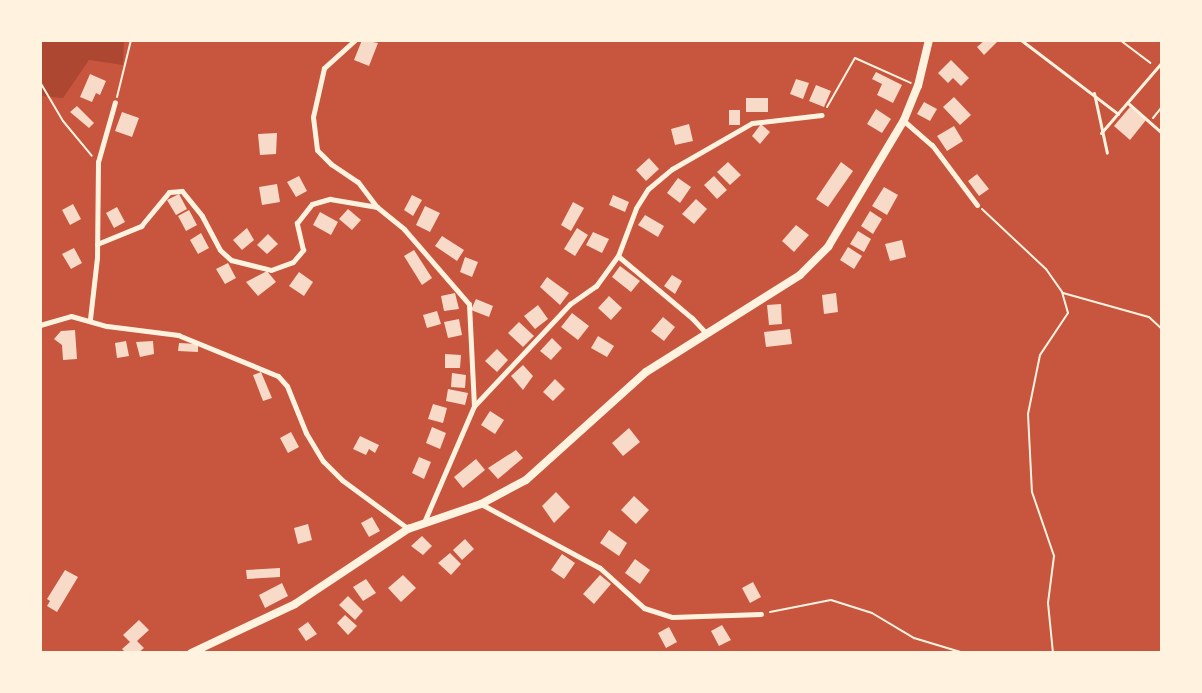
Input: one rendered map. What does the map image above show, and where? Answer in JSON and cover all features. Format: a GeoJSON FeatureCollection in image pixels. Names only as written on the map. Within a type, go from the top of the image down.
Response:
{"type":"FeatureCollection","features":[{"type":"Feature","properties":{"kind":"main road"},"geometry":{"type":"LineString","coordinates":[[191,653],[207,650],[295,604],[408,529],[481,504],[526,480],[646,372],[781,288],[817,261],[904,120],[918,86],[929,40]]}},
{"type":"Feature","properties":{"kind":"street"},"geometry":{"type":"LineString","coordinates":[[355,40],[324,68],[313,117],[317,150],[331,164],[358,182],[377,207],[404,229],[469,304],[474,406]]}},
{"type":"Feature","properties":{"kind":"street"},"geometry":{"type":"LineString","coordinates":[[90,319],[97,244],[98,162],[115,102]]}},
{"type":"Feature","properties":{"kind":"street"},"geometry":{"type":"LineString","coordinates":[[423,523],[474,406],[570,304],[596,286],[618,256],[636,208],[648,189],[672,169],[752,123],[822,115]]}},
{"type":"Feature","properties":{"kind":"street"},"geometry":{"type":"LineString","coordinates":[[904,120],[932,145],[977,205]]}},
{"type":"Feature","properties":{"kind":"street"},"geometry":{"type":"LineString","coordinates":[[97,244],[141,226],[165,196],[176,190],[182,191],[202,216],[220,250],[231,260],[271,270],[293,262],[303,250],[297,223],[312,204],[330,199],[377,207]]}},
{"type":"Feature","properties":{"kind":"street"},"geometry":{"type":"LineString","coordinates":[[618,256],[706,333]]}},
{"type":"Feature","properties":{"kind":"street"},"geometry":{"type":"LineString","coordinates":[[40,325],[71,316],[107,326],[190,338],[216,352],[278,376],[287,386],[306,433],[323,461],[342,480],[408,529]]}},
{"type":"Feature","properties":{"kind":"street"},"geometry":{"type":"LineString","coordinates":[[481,504],[600,568],[644,608],[672,617],[761,614]]}},
{"type":"Feature","properties":{"kind":"lane"},"geometry":{"type":"LineString","coordinates":[[1021,40],[1118,114]]}},
{"type":"Feature","properties":{"kind":"lane"},"geometry":{"type":"LineString","coordinates":[[1101,133],[1162,62]]}},
{"type":"Feature","properties":{"kind":"lane"},"geometry":{"type":"LineString","coordinates":[[1094,93],[1107,153]]}},
{"type":"Feature","properties":{"kind":"lane"},"geometry":{"type":"LineString","coordinates":[[1128,103],[1162,133]]}},
{"type":"Feature","properties":{"kind":"path"},"geometry":{"type":"LineString","coordinates":[[115,102],[131,40]]}},
{"type":"Feature","properties":{"kind":"path"},"geometry":{"type":"LineString","coordinates":[[1120,40],[1158,68]]}},
{"type":"Feature","properties":{"kind":"path"},"geometry":{"type":"LineString","coordinates":[[822,115],[855,58],[918,86]]}},
{"type":"Feature","properties":{"kind":"path"},"geometry":{"type":"LineString","coordinates":[[40,82],[63,121],[98,162]]}},
{"type":"Feature","properties":{"kind":"path"},"geometry":{"type":"LineString","coordinates":[[1150,122],[1162,107]]}},
{"type":"Feature","properties":{"kind":"path"},"geometry":{"type":"LineString","coordinates":[[977,205],[1046,269],[1062,292],[1068,313],[1040,355],[1028,414],[1032,492],[1054,556],[1048,603],[1053,653]]}},
{"type":"Feature","properties":{"kind":"path"},"geometry":{"type":"LineString","coordinates":[[1062,292],[1149,317],[1162,329]]}},
{"type":"Feature","properties":{"kind":"path"},"geometry":{"type":"LineString","coordinates":[[761,614],[831,600],[872,613],[914,638],[964,653]]}},
{"type":"Feature","properties":{"kind":"shaded area"},"geometry":{"type":"Polygon","coordinates":[[[40,40],[124,40],[123,65],[89,60],[63,98],[40,96],[40,40]]]}},
{"type":"Feature","properties":{"kind":"building"},"geometry":{"type":"Polygon","coordinates":[[[362,40],[378,43],[369,66],[354,60],[362,40]]]}},
{"type":"Feature","properties":{"kind":"building"},"geometry":{"type":"Polygon","coordinates":[[[985,40],[999,40],[984,55],[977,47],[985,40]]]}},
{"type":"Feature","properties":{"kind":"building"},"geometry":{"type":"Polygon","coordinates":[[[951,60],[969,78],[961,86],[953,78],[948,83],[938,73],[951,60]]]}},
{"type":"Feature","properties":{"kind":"building"},"geometry":{"type":"Polygon","coordinates":[[[876,72],[902,85],[893,103],[877,95],[882,84],[872,79],[876,72]]]}},
{"type":"Feature","properties":{"kind":"building"},"geometry":{"type":"Polygon","coordinates":[[[90,74],[106,81],[100,95],[96,93],[92,102],[80,97],[90,74]]]}},
{"type":"Feature","properties":{"kind":"building"},"geometry":{"type":"Polygon","coordinates":[[[796,79],[809,83],[803,99],[790,94],[796,79]]]}},
{"type":"Feature","properties":{"kind":"building"},"geometry":{"type":"Polygon","coordinates":[[[816,85],[831,91],[824,107],[809,101],[816,85]]]}},
{"type":"Feature","properties":{"kind":"building"},"geometry":{"type":"Polygon","coordinates":[[[954,97],[971,115],[960,125],[943,107],[954,97]]]}},
{"type":"Feature","properties":{"kind":"building"},"geometry":{"type":"Polygon","coordinates":[[[746,98],[768,98],[768,112],[746,112],[746,98]]]}},
{"type":"Feature","properties":{"kind":"building"},"geometry":{"type":"Polygon","coordinates":[[[924,102],[937,109],[930,121],[917,114],[924,102]]]}},
{"type":"Feature","properties":{"kind":"building"},"geometry":{"type":"Polygon","coordinates":[[[77,106],[94,123],[89,128],[70,112],[77,106]]]}},
{"type":"Feature","properties":{"kind":"building"},"geometry":{"type":"Polygon","coordinates":[[[1130,107],[1146,120],[1130,140],[1114,126],[1130,107]]]}},
{"type":"Feature","properties":{"kind":"building"},"geometry":{"type":"Polygon","coordinates":[[[876,109],[891,119],[882,133],[867,124],[876,109]]]}},
{"type":"Feature","properties":{"kind":"building"},"geometry":{"type":"Polygon","coordinates":[[[729,110],[740,110],[740,125],[729,125],[729,110]]]}},
{"type":"Feature","properties":{"kind":"building"},"geometry":{"type":"Polygon","coordinates":[[[122,112],[139,118],[132,137],[115,131],[122,112]]]}},
{"type":"Feature","properties":{"kind":"building"},"geometry":{"type":"Polygon","coordinates":[[[689,124],[693,141],[675,145],[671,129],[689,124]]]}},
{"type":"Feature","properties":{"kind":"building"},"geometry":{"type":"Polygon","coordinates":[[[761,124],[770,132],[760,144],[752,136],[761,124]]]}},
{"type":"Feature","properties":{"kind":"building"},"geometry":{"type":"Polygon","coordinates":[[[954,126],[963,141],[947,151],[937,136],[954,126]]]}},
{"type":"Feature","properties":{"kind":"building"},"geometry":{"type":"Polygon","coordinates":[[[277,133],[276,154],[260,155],[258,134],[277,133]]]}},
{"type":"Feature","properties":{"kind":"building"},"geometry":{"type":"Polygon","coordinates":[[[649,158],[659,169],[646,181],[636,170],[649,158]]]}},
{"type":"Feature","properties":{"kind":"building"},"geometry":{"type":"Polygon","coordinates":[[[728,162],[741,175],[730,185],[717,172],[728,162]]]}},
{"type":"Feature","properties":{"kind":"building"},"geometry":{"type":"Polygon","coordinates":[[[841,162],[853,171],[828,207],[816,199],[841,162]]]}},
{"type":"Feature","properties":{"kind":"building"},"geometry":{"type":"Polygon","coordinates":[[[977,174],[989,189],[979,196],[968,181],[977,174]]]}},
{"type":"Feature","properties":{"kind":"building"},"geometry":{"type":"Polygon","coordinates":[[[299,176],[307,191],[296,197],[287,182],[299,176]]]}},
{"type":"Feature","properties":{"kind":"building"},"geometry":{"type":"Polygon","coordinates":[[[714,176],[727,190],[717,199],[704,185],[714,176]]]}},
{"type":"Feature","properties":{"kind":"building"},"geometry":{"type":"Polygon","coordinates":[[[678,178],[691,187],[680,203],[667,193],[678,178]]]}},
{"type":"Feature","properties":{"kind":"building"},"geometry":{"type":"Polygon","coordinates":[[[277,184],[280,202],[262,205],[259,187],[277,184]]]}},
{"type":"Feature","properties":{"kind":"building"},"geometry":{"type":"Polygon","coordinates":[[[884,187],[898,195],[887,215],[872,206],[884,187]]]}},
{"type":"Feature","properties":{"kind":"building"},"geometry":{"type":"Polygon","coordinates":[[[179,194],[187,209],[176,215],[167,200],[179,194]]]}},
{"type":"Feature","properties":{"kind":"building"},"geometry":{"type":"Polygon","coordinates":[[[412,195],[422,200],[413,216],[404,210],[412,195]]]}},
{"type":"Feature","properties":{"kind":"building"},"geometry":{"type":"Polygon","coordinates":[[[613,195],[629,202],[625,212],[609,205],[613,195]]]}},
{"type":"Feature","properties":{"kind":"building"},"geometry":{"type":"Polygon","coordinates":[[[696,199],[707,209],[694,224],[682,214],[696,199]]]}},
{"type":"Feature","properties":{"kind":"building"},"geometry":{"type":"Polygon","coordinates":[[[573,202],[584,208],[571,231],[561,225],[573,202]]]}},
{"type":"Feature","properties":{"kind":"building"},"geometry":{"type":"Polygon","coordinates":[[[73,204],[81,219],[70,225],[62,210],[73,204]]]}},
{"type":"Feature","properties":{"kind":"building"},"geometry":{"type":"Polygon","coordinates":[[[425,206],[440,213],[430,232],[416,225],[425,206]]]}},
{"type":"Feature","properties":{"kind":"building"},"geometry":{"type":"Polygon","coordinates":[[[117,207],[125,222],[114,228],[106,213],[117,207]]]}},
{"type":"Feature","properties":{"kind":"building"},"geometry":{"type":"Polygon","coordinates":[[[348,209],[361,220],[352,230],[339,219],[348,209]]]}},
{"type":"Feature","properties":{"kind":"building"},"geometry":{"type":"Polygon","coordinates":[[[189,210],[197,225],[186,231],[178,216],[189,210]]]}},
{"type":"Feature","properties":{"kind":"building"},"geometry":{"type":"Polygon","coordinates":[[[870,211],[882,219],[873,234],[861,226],[870,211]]]}},
{"type":"Feature","properties":{"kind":"building"},"geometry":{"type":"Polygon","coordinates":[[[320,212],[338,222],[331,235],[313,225],[320,212]]]}},
{"type":"Feature","properties":{"kind":"building"},"geometry":{"type":"Polygon","coordinates":[[[645,215],[664,226],[658,237],[638,225],[645,215]]]}},
{"type":"Feature","properties":{"kind":"building"},"geometry":{"type":"Polygon","coordinates":[[[796,225],[809,235],[794,252],[782,241],[796,225]]]}},
{"type":"Feature","properties":{"kind":"building"},"geometry":{"type":"Polygon","coordinates":[[[247,228],[254,240],[242,250],[233,240],[247,228]]]}},
{"type":"Feature","properties":{"kind":"building"},"geometry":{"type":"Polygon","coordinates":[[[577,228],[588,235],[575,256],[564,249],[577,228]]]}},
{"type":"Feature","properties":{"kind":"building"},"geometry":{"type":"Polygon","coordinates":[[[858,231],[871,239],[864,252],[850,244],[858,231]]]}},
{"type":"Feature","properties":{"kind":"building"},"geometry":{"type":"Polygon","coordinates":[[[593,232],[609,239],[602,253],[586,245],[593,232]]]}},
{"type":"Feature","properties":{"kind":"building"},"geometry":{"type":"Polygon","coordinates":[[[201,233],[209,248],[198,254],[190,240],[201,233]]]}},
{"type":"Feature","properties":{"kind":"building"},"geometry":{"type":"Polygon","coordinates":[[[268,234],[278,244],[267,254],[257,245],[268,234]]]}},
{"type":"Feature","properties":{"kind":"building"},"geometry":{"type":"Polygon","coordinates":[[[442,236],[464,250],[457,261],[435,246],[442,236]]]}},
{"type":"Feature","properties":{"kind":"building"},"geometry":{"type":"Polygon","coordinates":[[[902,240],[906,257],[890,261],[885,244],[902,240]]]}},
{"type":"Feature","properties":{"kind":"building"},"geometry":{"type":"Polygon","coordinates":[[[848,247],[862,256],[854,269],[840,260],[848,247]]]}},
{"type":"Feature","properties":{"kind":"building"},"geometry":{"type":"Polygon","coordinates":[[[74,248],[82,263],[71,269],[62,254],[74,248]]]}},
{"type":"Feature","properties":{"kind":"building"},"geometry":{"type":"Polygon","coordinates":[[[414,250],[432,278],[422,285],[404,256],[414,250]]]}},
{"type":"Feature","properties":{"kind":"building"},"geometry":{"type":"Polygon","coordinates":[[[465,257],[478,262],[472,277],[460,272],[465,257]]]}},
{"type":"Feature","properties":{"kind":"building"},"geometry":{"type":"Polygon","coordinates":[[[228,263],[236,278],[225,284],[216,269],[228,263]]]}},
{"type":"Feature","properties":{"kind":"building"},"geometry":{"type":"Polygon","coordinates":[[[620,266],[640,281],[631,292],[612,277],[620,266]]]}},
{"type":"Feature","properties":{"kind":"building"},"geometry":{"type":"Polygon","coordinates":[[[267,271],[276,282],[258,296],[246,282],[267,271]]]}},
{"type":"Feature","properties":{"kind":"building"},"geometry":{"type":"Polygon","coordinates":[[[299,272],[313,282],[304,296],[289,286],[299,272]]]}},
{"type":"Feature","properties":{"kind":"building"},"geometry":{"type":"Polygon","coordinates":[[[672,275],[682,281],[675,294],[664,286],[672,275]]]}},
{"type":"Feature","properties":{"kind":"building"},"geometry":{"type":"Polygon","coordinates":[[[547,277],[569,293],[560,305],[540,287],[547,277]]]}},
{"type":"Feature","properties":{"kind":"building"},"geometry":{"type":"Polygon","coordinates":[[[455,293],[459,309],[444,311],[441,296],[455,293]]]}},
{"type":"Feature","properties":{"kind":"building"},"geometry":{"type":"Polygon","coordinates":[[[836,293],[838,312],[824,314],[822,295],[836,293]]]}},
{"type":"Feature","properties":{"kind":"building"},"geometry":{"type":"Polygon","coordinates":[[[609,296],[622,308],[611,320],[598,308],[609,296]]]}},
{"type":"Feature","properties":{"kind":"building"},"geometry":{"type":"Polygon","coordinates":[[[476,299],[493,306],[489,317],[471,310],[476,299]]]}},
{"type":"Feature","properties":{"kind":"building"},"geometry":{"type":"Polygon","coordinates":[[[781,304],[782,324],[769,325],[767,305],[781,304]]]}},
{"type":"Feature","properties":{"kind":"building"},"geometry":{"type":"Polygon","coordinates":[[[538,305],[548,319],[535,329],[524,316],[538,305]]]}},
{"type":"Feature","properties":{"kind":"building"},"geometry":{"type":"Polygon","coordinates":[[[437,311],[441,324],[427,328],[423,315],[437,311]]]}},
{"type":"Feature","properties":{"kind":"building"},"geometry":{"type":"Polygon","coordinates":[[[572,313],[589,326],[578,340],[561,327],[572,313]]]}},
{"type":"Feature","properties":{"kind":"building"},"geometry":{"type":"Polygon","coordinates":[[[663,317],[675,327],[664,341],[651,331],[663,317]]]}},
{"type":"Feature","properties":{"kind":"building"},"geometry":{"type":"Polygon","coordinates":[[[459,319],[462,335],[448,338],[444,322],[459,319]]]}},
{"type":"Feature","properties":{"kind":"building"},"geometry":{"type":"Polygon","coordinates":[[[519,322],[534,336],[523,347],[508,333],[519,322]]]}},
{"type":"Feature","properties":{"kind":"building"},"geometry":{"type":"Polygon","coordinates":[[[790,329],[792,344],[766,347],[764,332],[790,329]]]}},
{"type":"Feature","properties":{"kind":"building"},"geometry":{"type":"Polygon","coordinates":[[[75,330],[77,359],[63,360],[62,345],[54,339],[61,331],[75,330]]]}},
{"type":"Feature","properties":{"kind":"building"},"geometry":{"type":"Polygon","coordinates":[[[598,336],[614,346],[607,357],[591,348],[598,336]]]}},
{"type":"Feature","properties":{"kind":"building"},"geometry":{"type":"Polygon","coordinates":[[[552,338],[562,348],[551,360],[540,351],[552,338]]]}},
{"type":"Feature","properties":{"kind":"building"},"geometry":{"type":"Polygon","coordinates":[[[126,341],[129,356],[117,358],[115,343],[126,341]]]}},
{"type":"Feature","properties":{"kind":"building"},"geometry":{"type":"Polygon","coordinates":[[[153,341],[154,354],[140,357],[136,342],[153,341]]]}},
{"type":"Feature","properties":{"kind":"building"},"geometry":{"type":"Polygon","coordinates":[[[179,343],[198,344],[198,352],[178,351],[179,343]]]}},
{"type":"Feature","properties":{"kind":"building"},"geometry":{"type":"Polygon","coordinates":[[[497,349],[508,360],[497,372],[485,361],[497,349]]]}},
{"type":"Feature","properties":{"kind":"building"},"geometry":{"type":"Polygon","coordinates":[[[445,354],[461,355],[460,368],[445,368],[445,354]]]}},
{"type":"Feature","properties":{"kind":"building"},"geometry":{"type":"Polygon","coordinates":[[[523,365],[533,376],[523,390],[511,376],[523,365]]]}},
{"type":"Feature","properties":{"kind":"building"},"geometry":{"type":"Polygon","coordinates":[[[261,372],[272,398],[263,401],[253,375],[261,372]]]}},
{"type":"Feature","properties":{"kind":"building"},"geometry":{"type":"Polygon","coordinates":[[[452,373],[466,375],[465,388],[451,387],[452,373]]]}},
{"type":"Feature","properties":{"kind":"building"},"geometry":{"type":"Polygon","coordinates":[[[555,379],[565,389],[553,401],[543,392],[555,379]]]}},
{"type":"Feature","properties":{"kind":"building"},"geometry":{"type":"Polygon","coordinates":[[[448,389],[468,393],[465,405],[446,401],[448,389]]]}},
{"type":"Feature","properties":{"kind":"building"},"geometry":{"type":"Polygon","coordinates":[[[433,404],[447,408],[443,423],[428,419],[433,404]]]}},
{"type":"Feature","properties":{"kind":"building"},"geometry":{"type":"Polygon","coordinates":[[[490,411],[504,420],[495,434],[481,425],[490,411]]]}},
{"type":"Feature","properties":{"kind":"building"},"geometry":{"type":"Polygon","coordinates":[[[432,427],[446,433],[440,449],[426,443],[432,427]]]}},
{"type":"Feature","properties":{"kind":"building"},"geometry":{"type":"Polygon","coordinates":[[[629,428],[640,442],[623,456],[612,443],[629,428]]]}},
{"type":"Feature","properties":{"kind":"building"},"geometry":{"type":"Polygon","coordinates":[[[291,432],[299,447],[288,453],[280,438],[291,432]]]}},
{"type":"Feature","properties":{"kind":"building"},"geometry":{"type":"Polygon","coordinates":[[[360,436],[379,445],[375,453],[369,449],[366,455],[353,449],[360,436]]]}},
{"type":"Feature","properties":{"kind":"building"},"geometry":{"type":"Polygon","coordinates":[[[516,450],[523,458],[498,479],[488,468],[516,450]]]}},
{"type":"Feature","properties":{"kind":"building"},"geometry":{"type":"Polygon","coordinates":[[[419,457],[431,462],[424,479],[412,473],[419,457]]]}},
{"type":"Feature","properties":{"kind":"building"},"geometry":{"type":"Polygon","coordinates":[[[476,459],[485,470],[463,488],[454,477],[476,459]]]}},
{"type":"Feature","properties":{"kind":"building"},"geometry":{"type":"Polygon","coordinates":[[[556,492],[570,507],[554,523],[542,506],[556,492]]]}},
{"type":"Feature","properties":{"kind":"building"},"geometry":{"type":"Polygon","coordinates":[[[634,496],[649,510],[636,524],[621,510],[634,496]]]}},
{"type":"Feature","properties":{"kind":"building"},"geometry":{"type":"Polygon","coordinates":[[[372,517],[380,531],[369,537],[361,523],[372,517]]]}},
{"type":"Feature","properties":{"kind":"building"},"geometry":{"type":"Polygon","coordinates":[[[308,524],[312,540],[298,544],[294,528],[308,524]]]}},
{"type":"Feature","properties":{"kind":"building"},"geometry":{"type":"Polygon","coordinates":[[[609,530],[627,543],[619,556],[600,543],[609,530]]]}},
{"type":"Feature","properties":{"kind":"building"},"geometry":{"type":"Polygon","coordinates":[[[422,536],[432,546],[423,555],[411,546],[422,536]]]}},
{"type":"Feature","properties":{"kind":"building"},"geometry":{"type":"Polygon","coordinates":[[[465,539],[474,549],[462,560],[453,550],[465,539]]]}},
{"type":"Feature","properties":{"kind":"building"},"geometry":{"type":"Polygon","coordinates":[[[450,553],[461,564],[451,575],[438,563],[450,553]]]}},
{"type":"Feature","properties":{"kind":"building"},"geometry":{"type":"Polygon","coordinates":[[[562,554],[575,563],[564,579],[551,570],[562,554]]]}},
{"type":"Feature","properties":{"kind":"building"},"geometry":{"type":"Polygon","coordinates":[[[635,559],[650,570],[640,584],[625,573],[635,559]]]}},
{"type":"Feature","properties":{"kind":"building"},"geometry":{"type":"Polygon","coordinates":[[[280,568],[280,577],[247,579],[246,570],[280,568]]]}},
{"type":"Feature","properties":{"kind":"building"},"geometry":{"type":"Polygon","coordinates":[[[65,570],[78,577],[57,612],[47,606],[50,601],[47,599],[65,570]]]}},
{"type":"Feature","properties":{"kind":"building"},"geometry":{"type":"Polygon","coordinates":[[[403,575],[416,588],[401,602],[388,588],[403,575]]]}},
{"type":"Feature","properties":{"kind":"building"},"geometry":{"type":"Polygon","coordinates":[[[600,575],[611,584],[594,604],[583,594],[600,575]]]}},
{"type":"Feature","properties":{"kind":"building"},"geometry":{"type":"Polygon","coordinates":[[[366,579],[376,593],[363,601],[353,587],[366,579]]]}},
{"type":"Feature","properties":{"kind":"building"},"geometry":{"type":"Polygon","coordinates":[[[753,582],[761,597],[750,603],[742,588],[753,582]]]}},
{"type":"Feature","properties":{"kind":"building"},"geometry":{"type":"Polygon","coordinates":[[[282,583],[288,596],[265,608],[259,595],[282,583]]]}},
{"type":"Feature","properties":{"kind":"building"},"geometry":{"type":"Polygon","coordinates":[[[348,596],[363,611],[355,620],[339,605],[348,596]]]}},
{"type":"Feature","properties":{"kind":"building"},"geometry":{"type":"Polygon","coordinates":[[[345,615],[357,626],[348,635],[337,623],[345,615]]]}},
{"type":"Feature","properties":{"kind":"building"},"geometry":{"type":"Polygon","coordinates":[[[139,620],[149,630],[137,641],[144,648],[138,653],[126,653],[122,649],[130,642],[123,635],[139,620]]]}},
{"type":"Feature","properties":{"kind":"building"},"geometry":{"type":"Polygon","coordinates":[[[308,622],[317,634],[306,641],[298,629],[308,622]]]}},
{"type":"Feature","properties":{"kind":"building"},"geometry":{"type":"Polygon","coordinates":[[[722,625],[731,640],[719,646],[711,631],[722,625]]]}},
{"type":"Feature","properties":{"kind":"building"},"geometry":{"type":"Polygon","coordinates":[[[669,627],[677,642],[666,648],[658,633],[669,627]]]}}]}
